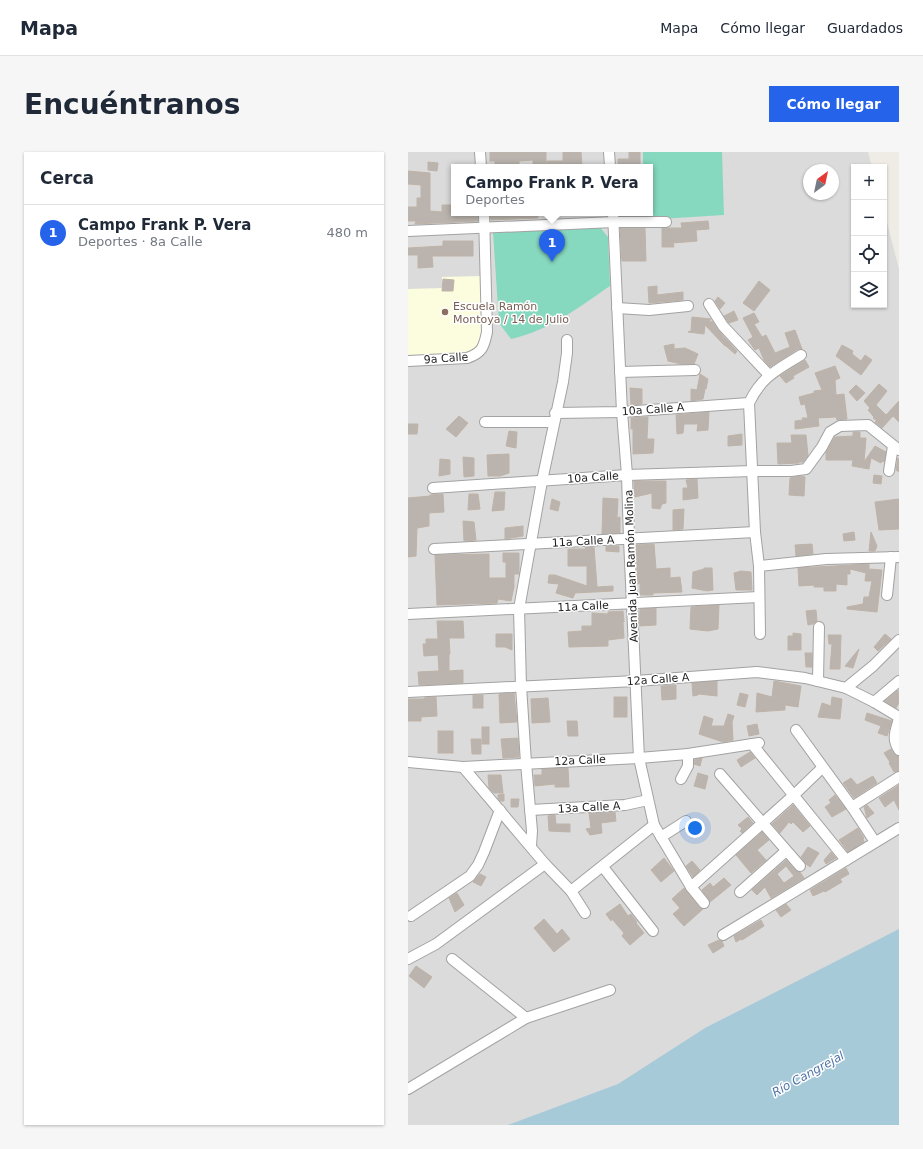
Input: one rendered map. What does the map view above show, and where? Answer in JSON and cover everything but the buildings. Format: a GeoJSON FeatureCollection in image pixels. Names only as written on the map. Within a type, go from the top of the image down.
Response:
{"type":"FeatureCollection","features":[{"type":"Feature","properties":{"kind":"street"},"geometry":{"type":"LineString","coordinates":[[480,152],[481,164]]}},
{"type":"Feature","properties":{"kind":"street"},"geometry":{"type":"LineString","coordinates":[[610,152],[610,164]]}},
{"type":"Feature","properties":{"kind":"street"},"geometry":{"type":"LineString","coordinates":[[484,216],[484,228]]}},
{"type":"Feature","properties":{"kind":"street"},"geometry":{"type":"LineString","coordinates":[[408,231],[484,228],[613,217],[666,222]]}},
{"type":"Feature","properties":{"kind":"street","name":"Avenida Juan Ramón Molina"},"geometry":{"type":"LineString","coordinates":[[613,217],[622,412],[627,475],[639,758],[654,825],[691,887],[704,903]]}},
{"type":"Feature","properties":{"kind":"street","name":"9a Calle"},"geometry":{"type":"LineString","coordinates":[[408,361],[467,358],[476,355],[482,350],[487,332],[484,228]]}},
{"type":"Feature","properties":{"kind":"street"},"geometry":{"type":"LineString","coordinates":[[709,304],[723,326],[769,375]]}},
{"type":"Feature","properties":{"kind":"street"},"geometry":{"type":"LineString","coordinates":[[617,308],[649,310],[688,306]]}},
{"type":"Feature","properties":{"kind":"street"},"geometry":{"type":"LineString","coordinates":[[531,846],[532,831],[521,686],[519,609],[554,418],[563,382],[568,340]]}},
{"type":"Feature","properties":{"kind":"street"},"geometry":{"type":"LineString","coordinates":[[760,634],[759,566],[755,532],[750,403],[756,390],[769,375],[801,355]]}},
{"type":"Feature","properties":{"kind":"street"},"geometry":{"type":"LineString","coordinates":[[620,372],[695,370]]}},
{"type":"Feature","properties":{"kind":"street","name":"10a Calle A"},"geometry":{"type":"LineString","coordinates":[[485,422],[750,403]]}},
{"type":"Feature","properties":{"kind":"street","name":"10a Calle"},"geometry":{"type":"LineString","coordinates":[[433,488],[627,475],[791,471],[806,469],[822,447],[830,432],[840,426],[868,425],[896,448]]}},
{"type":"Feature","properties":{"kind":"street"},"geometry":{"type":"LineString","coordinates":[[889,471],[896,448]]}},
{"type":"Feature","properties":{"kind":"street","name":"11a Calle A"},"geometry":{"type":"LineString","coordinates":[[434,549],[755,532]]}},
{"type":"Feature","properties":{"kind":"street"},"geometry":{"type":"LineString","coordinates":[[759,566],[826,559],[895,557],[887,596]]}},
{"type":"Feature","properties":{"kind":"street","name":"11a Calle"},"geometry":{"type":"LineString","coordinates":[[408,614],[759,596]]}},
{"type":"Feature","properties":{"kind":"street"},"geometry":{"type":"LineString","coordinates":[[818,681],[819,627]]}},
{"type":"Feature","properties":{"kind":"street"},"geometry":{"type":"LineString","coordinates":[[846,688],[874,666],[899,640]]}},
{"type":"Feature","properties":{"kind":"street","name":"12a Calle A"},"geometry":{"type":"LineString","coordinates":[[408,692],[636,681],[757,672],[818,681],[846,688],[874,702],[899,718]]}},
{"type":"Feature","properties":{"kind":"street"},"geometry":{"type":"LineString","coordinates":[[874,702],[899,680]]}},
{"type":"Feature","properties":{"kind":"street"},"geometry":{"type":"LineString","coordinates":[[899,718],[894,738],[895,744],[899,750]]}},
{"type":"Feature","properties":{"kind":"street"},"geometry":{"type":"LineString","coordinates":[[796,730],[822,768],[852,807],[875,842]]}},
{"type":"Feature","properties":{"kind":"street","name":"12a Calle"},"geometry":{"type":"LineString","coordinates":[[408,762],[463,767],[639,758],[688,754],[755,743],[794,796]]}},
{"type":"Feature","properties":{"kind":"street"},"geometry":{"type":"LineString","coordinates":[[681,779],[688,766],[688,754]]}},
{"type":"Feature","properties":{"kind":"street"},"geometry":{"type":"LineString","coordinates":[[463,767],[545,864],[571,891],[585,913]]}},
{"type":"Feature","properties":{"kind":"street"},"geometry":{"type":"LineString","coordinates":[[691,887],[794,796],[822,768]]}},
{"type":"Feature","properties":{"kind":"street"},"geometry":{"type":"LineString","coordinates":[[720,774],[800,866]]}},
{"type":"Feature","properties":{"kind":"street"},"geometry":{"type":"LineString","coordinates":[[852,807],[899,777]]}},
{"type":"Feature","properties":{"kind":"street"},"geometry":{"type":"LineString","coordinates":[[794,796],[846,860]]}},
{"type":"Feature","properties":{"kind":"street","name":"13a Calle A"},"geometry":{"type":"LineString","coordinates":[[530,810],[625,805],[648,800]]}},
{"type":"Feature","properties":{"kind":"street"},"geometry":{"type":"LineString","coordinates":[[411,916],[470,876],[478,865],[484,852],[500,810]]}},
{"type":"Feature","properties":{"kind":"street"},"geometry":{"type":"LineString","coordinates":[[661,836],[686,821]]}},
{"type":"Feature","properties":{"kind":"street"},"geometry":{"type":"LineString","coordinates":[[571,891],[654,825]]}},
{"type":"Feature","properties":{"kind":"street"},"geometry":{"type":"LineString","coordinates":[[723,935],[899,828]]}},
{"type":"Feature","properties":{"kind":"street"},"geometry":{"type":"LineString","coordinates":[[740,892],[786,851]]}},
{"type":"Feature","properties":{"kind":"street"},"geometry":{"type":"LineString","coordinates":[[408,959],[436,944],[545,864]]}},
{"type":"Feature","properties":{"kind":"street"},"geometry":{"type":"LineString","coordinates":[[603,866],[653,931]]}},
{"type":"Feature","properties":{"kind":"street"},"geometry":{"type":"LineString","coordinates":[[452,959],[526,1018]]}},
{"type":"Feature","properties":{"kind":"street"},"geometry":{"type":"LineString","coordinates":[[408,1089],[526,1018],[610,990]]}},
{"type":"Feature","properties":{"kind":"shaded area"},"geometry":{"type":"Polygon","coordinates":[[[408,152],[868,152],[871,164],[851,164],[851,308],[887,308],[887,223],[899,269],[899,935],[644,1125],[408,1125],[408,152]]]}},
{"type":"Feature","properties":{"kind":"shaded area","name":"Escuela Ramón Montoya / 14 de Julio"},"geometry":{"type":"Polygon","coordinates":[[[480,276],[484,334],[474,353],[408,357],[408,289],[442,288],[442,277],[480,276]]]}},
{"type":"Feature","properties":{"kind":"green space"},"geometry":{"type":"Polygon","coordinates":[[[643,152],[722,152],[724,215],[645,220],[644,216],[653,216],[653,164],[643,164],[643,152]]]}},
{"type":"Feature","properties":{"kind":"green space"},"geometry":{"type":"Polygon","coordinates":[[[599,226],[608,237],[610,286],[575,310],[551,324],[511,339],[499,323],[493,232],[599,226]]]}},
{"type":"Feature","properties":{"kind":"water","name":"Río Cangrejal"},"geometry":{"type":"Polygon","coordinates":[[[899,929],[899,1125],[508,1125],[618,1084],[705,1028],[899,929]]]}},
{"type":"Feature","properties":{"kind":"place","name":"Campo Frank P. Vera"},"geometry":{"type":"Point","coordinates":[552,262]}},
{"type":"Feature","properties":{"kind":"place","name":"Escuela Ramón Montoya / 14 de Julio"},"geometry":{"type":"Point","coordinates":[445,312]}}]}
